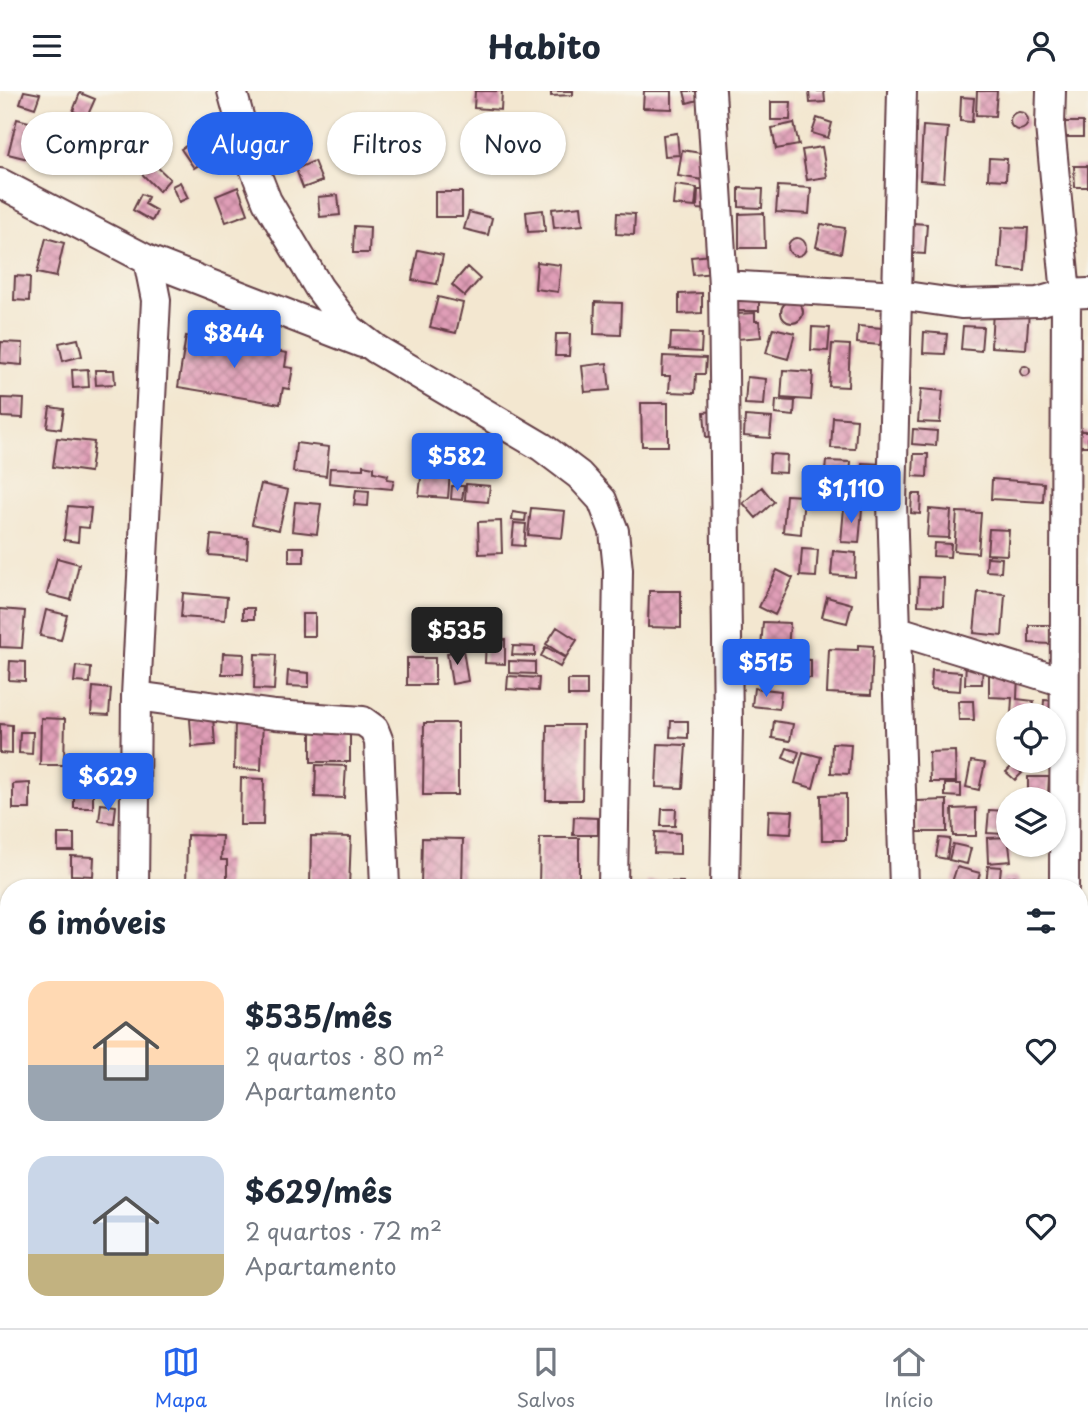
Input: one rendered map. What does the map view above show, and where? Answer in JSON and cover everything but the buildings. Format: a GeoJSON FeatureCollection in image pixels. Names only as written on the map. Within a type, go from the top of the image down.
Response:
{"type":"FeatureCollection","features":[{"type":"Feature","properties":{"kind":"street"},"geometry":{"type":"LineString","coordinates":[[232,91],[251,163],[267,201],[319,288],[350,329],[376,349],[542,447],[579,475],[602,500],[614,531],[618,570],[613,879]]}},
{"type":"Feature","properties":{"kind":"street"},"geometry":{"type":"LineString","coordinates":[[711,91],[723,285],[728,727],[725,879]]}},
{"type":"Feature","properties":{"kind":"street"},"geometry":{"type":"LineString","coordinates":[[902,91],[892,503],[904,879]]}},
{"type":"Feature","properties":{"kind":"street"},"geometry":{"type":"LineString","coordinates":[[1051,91],[1050,126],[1077,294],[1065,682],[1076,852],[1067,879]]}},
{"type":"Feature","properties":{"kind":"street"},"geometry":{"type":"LineString","coordinates":[[0,183],[148,260],[376,349]]}},
{"type":"Feature","properties":{"kind":"street"},"geometry":{"type":"LineString","coordinates":[[134,879],[136,696],[156,300],[148,260]]}},
{"type":"Feature","properties":{"kind":"street"},"geometry":{"type":"LineString","coordinates":[[156,300],[183,273]]}},
{"type":"Feature","properties":{"kind":"street"},"geometry":{"type":"LineString","coordinates":[[723,285],[899,295],[961,304],[1038,302],[1077,294]]}},
{"type":"Feature","properties":{"kind":"street"},"geometry":{"type":"LineString","coordinates":[[895,630],[1065,682]]}},
{"type":"Feature","properties":{"kind":"street"},"geometry":{"type":"LineString","coordinates":[[136,696],[275,715],[363,721],[374,729],[379,742],[385,879]]}}]}
